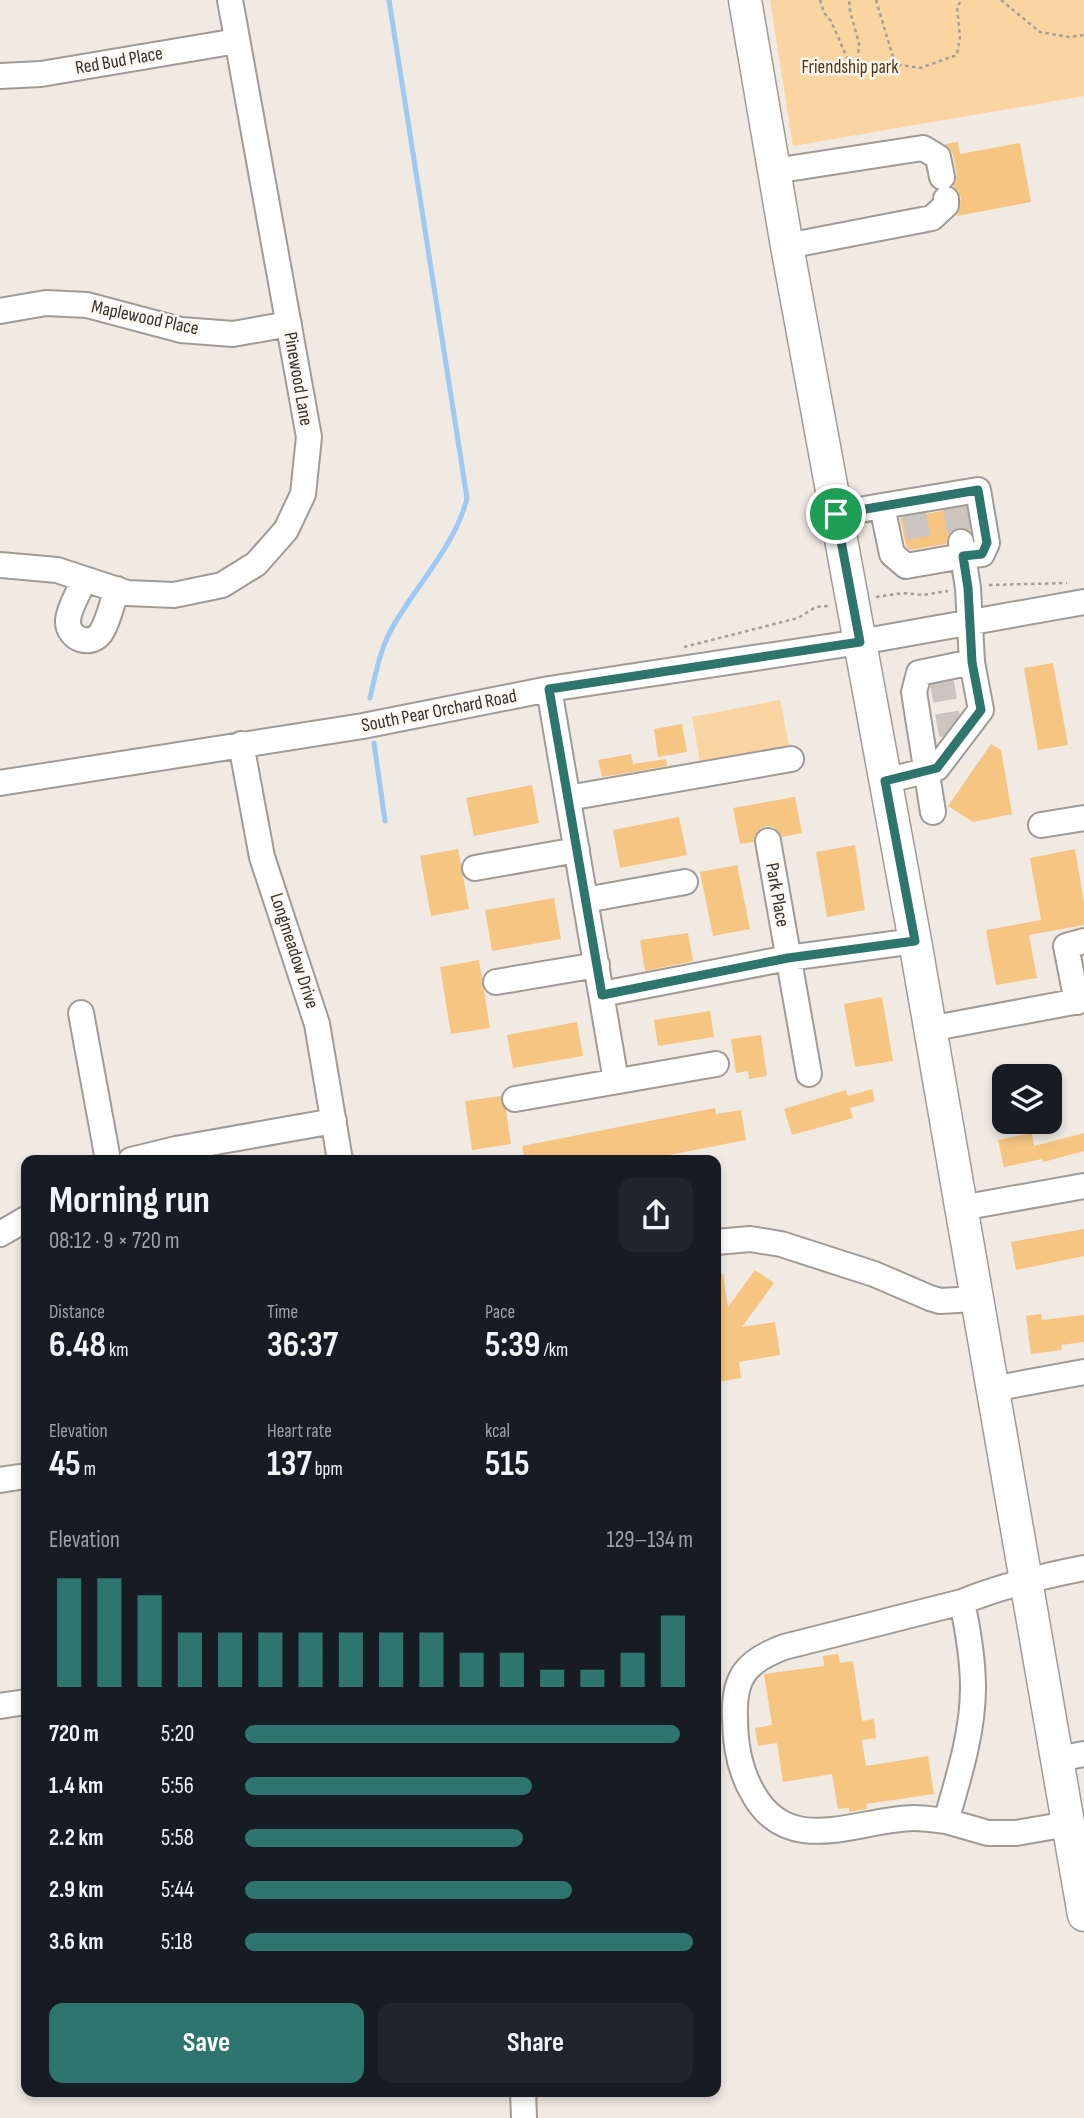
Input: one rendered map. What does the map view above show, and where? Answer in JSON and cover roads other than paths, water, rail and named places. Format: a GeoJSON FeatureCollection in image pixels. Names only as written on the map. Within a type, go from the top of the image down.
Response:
{"type":"FeatureCollection","features":[{"type":"Feature","properties":{"kind":"main road"},"geometry":{"type":"LineString","coordinates":[[746,0],[787,246],[915,941],[1026,1582],[1070,1757],[1068,1824],[1084,1914]]}},
{"type":"Feature","properties":{"kind":"street","name":"Pinewood Lane"},"geometry":{"type":"LineString","coordinates":[[0,565],[57,570],[127,593],[174,595],[222,585],[256,564],[286,530],[303,494],[309,437],[230,0]]}},
{"type":"Feature","properties":{"kind":"street","name":"Red Bud Place"},"geometry":{"type":"LineString","coordinates":[[0,76],[41,74],[237,41]]}},
{"type":"Feature","properties":{"kind":"street"},"geometry":{"type":"LineString","coordinates":[[774,171],[923,148],[938,157],[944,188],[946,205],[932,218],[787,246]]}},
{"type":"Feature","properties":{"kind":"street","name":"Maplewood Place"},"geometry":{"type":"LineString","coordinates":[[0,311],[46,303],[87,305],[181,330],[233,334],[289,324]]}},
{"type":"Feature","properties":{"kind":"street"},"geometry":{"type":"LineString","coordinates":[[836,514],[882,506],[913,508],[955,500],[978,490],[987,543],[982,554],[962,549],[922,556],[906,566],[892,554],[882,506]]}},
{"type":"Feature","properties":{"kind":"street"},"geometry":{"type":"LineString","coordinates":[[885,781],[937,768],[952,741],[981,710],[972,662],[962,549]]}},
{"type":"Feature","properties":{"kind":"street"},"geometry":{"type":"LineString","coordinates":[[84,579],[68,620],[75,637],[83,640],[93,639],[101,633],[117,589]]}},
{"type":"Feature","properties":{"kind":"street","name":"South Pear Orchard Road"},"geometry":{"type":"LineString","coordinates":[[0,783],[363,726],[549,689],[860,642],[1084,602]]}},
{"type":"Feature","properties":{"kind":"street"},"geometry":{"type":"LineString","coordinates":[[933,812],[914,692],[919,673],[941,673],[972,662]]}},
{"type":"Feature","properties":{"kind":"street"},"geometry":{"type":"LineString","coordinates":[[549,689],[616,1081]]}},
{"type":"Feature","properties":{"kind":"street","name":"Longmeadow Drive"},"geometry":{"type":"LineString","coordinates":[[242,744],[262,856],[317,1024],[339,1155]]}},
{"type":"Feature","properties":{"kind":"street"},"geometry":{"type":"LineString","coordinates":[[568,798],[791,759]]}},
{"type":"Feature","properties":{"kind":"street"},"geometry":{"type":"LineString","coordinates":[[1041,825],[1084,818]]}},
{"type":"Feature","properties":{"kind":"street","name":"Park Place"},"geometry":{"type":"LineString","coordinates":[[768,841],[809,1074]]}},
{"type":"Feature","properties":{"kind":"street"},"geometry":{"type":"LineString","coordinates":[[475,867],[577,850]]}},
{"type":"Feature","properties":{"kind":"street"},"geometry":{"type":"LineString","coordinates":[[586,900],[685,882]]}},
{"type":"Feature","properties":{"kind":"street"},"geometry":{"type":"LineString","coordinates":[[602,995],[788,958],[915,941]]}},
{"type":"Feature","properties":{"kind":"street"},"geometry":{"type":"LineString","coordinates":[[929,1029],[1081,1001],[1066,946],[1084,941]]}},
{"type":"Feature","properties":{"kind":"street"},"geometry":{"type":"LineString","coordinates":[[496,982],[597,965]]}},
{"type":"Feature","properties":{"kind":"street"},"geometry":{"type":"LineString","coordinates":[[81,1013],[107,1155]]}},
{"type":"Feature","properties":{"kind":"street"},"geometry":{"type":"LineString","coordinates":[[515,1099],[716,1064]]}},
{"type":"Feature","properties":{"kind":"street"},"geometry":{"type":"LineString","coordinates":[[151,1155],[334,1121]]}},
{"type":"Feature","properties":{"kind":"street"},"geometry":{"type":"LineString","coordinates":[[961,1208],[1084,1186]]}},
{"type":"Feature","properties":{"kind":"street"},"geometry":{"type":"LineString","coordinates":[[0,1234],[21,1222]]}},
{"type":"Feature","properties":{"kind":"street"},"geometry":{"type":"LineString","coordinates":[[721,1241],[750,1239],[781,1244],[874,1274],[940,1301],[976,1298]]}},
{"type":"Feature","properties":{"kind":"street"},"geometry":{"type":"LineString","coordinates":[[992,1389],[1084,1372]]}},
{"type":"Feature","properties":{"kind":"street"},"geometry":{"type":"LineString","coordinates":[[0,1480],[21,1477]]}},
{"type":"Feature","properties":{"kind":"street"},"geometry":{"type":"LineString","coordinates":[[1068,1824],[1016,1833],[988,1833],[946,1821],[914,1818],[825,1831],[800,1830],[785,1826],[760,1807],[749,1787],[737,1749],[734,1715],[737,1689],[746,1669],[761,1656],[785,1647],[962,1602],[988,1591],[1084,1568]]}},
{"type":"Feature","properties":{"kind":"street"},"geometry":{"type":"LineString","coordinates":[[946,1821],[965,1748],[974,1691],[971,1647],[962,1602]]}},
{"type":"Feature","properties":{"kind":"street"},"geometry":{"type":"LineString","coordinates":[[0,1706],[21,1703]]}},
{"type":"Feature","properties":{"kind":"street"},"geometry":{"type":"LineString","coordinates":[[523,2097],[524,2118]]}},
{"type":"Feature","properties":{"kind":"waterway"},"geometry":{"type":"LineString","coordinates":[[370,698],[387,638],[444,550],[467,498],[389,0]]}},
{"type":"Feature","properties":{"kind":"waterway"},"geometry":{"type":"LineString","coordinates":[[374,743],[385,821]]}},
{"type":"Feature","properties":{"kind":"tunnel"},"geometry":{"type":"LineString","coordinates":[[955,507],[961,542]]}},
{"type":"Feature","properties":{"kind":"tunnel"},"geometry":{"type":"LineString","coordinates":[[914,514],[921,549]]}},
{"type":"Feature","properties":{"kind":"tunnel"},"geometry":{"type":"LineString","coordinates":[[941,677],[951,735]]}},
{"type":"Feature","properties":{"kind":"park label","name":"Friendship park"},"geometry":{"type":"Point","coordinates":[850,67]}}]}
